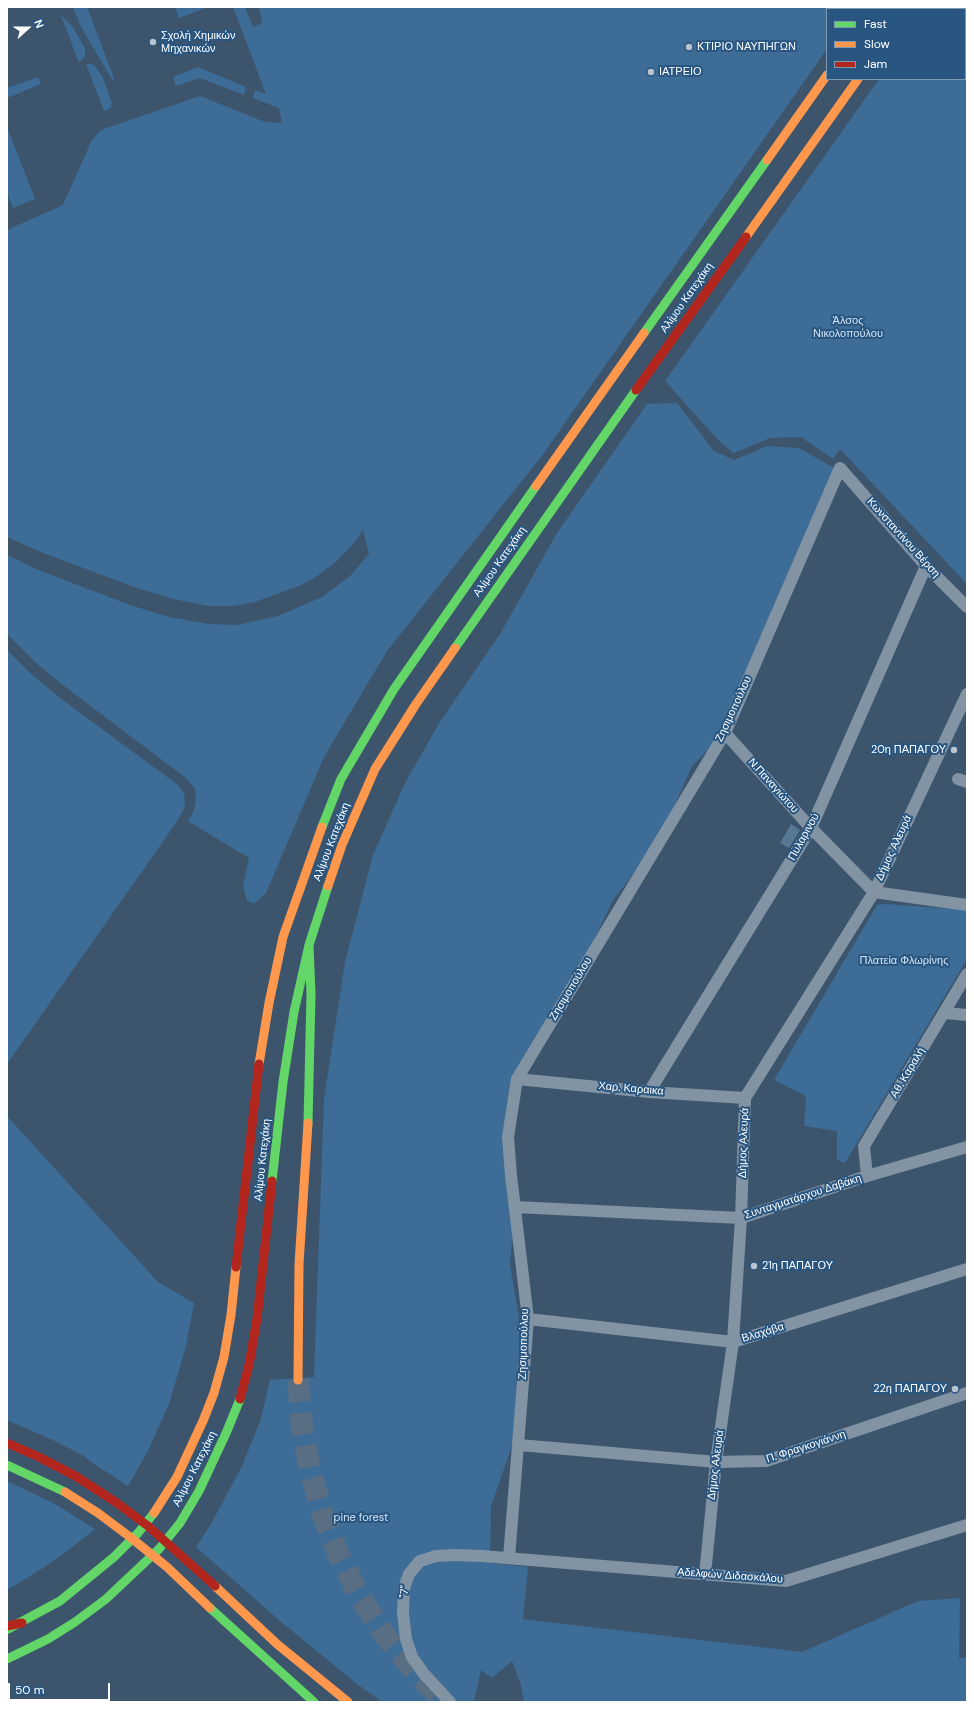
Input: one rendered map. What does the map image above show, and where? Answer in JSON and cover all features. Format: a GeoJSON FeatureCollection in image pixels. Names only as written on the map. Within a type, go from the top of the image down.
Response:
{"type":"FeatureCollection","features":[{"type":"Feature","properties":{"kind":"main road","name":"Αλίμου Κατεχάκη"},"geometry":{"type":"LineString","coordinates":[[7,1629],[22,1623],[60,1601],[90,1578],[138,1533],[159,1507],[177,1477],[203,1421],[214,1393],[224,1357],[231,1315],[257,1078],[269,1003],[283,937],[310,857],[341,779],[352,758],[394,689],[474,573],[826,77]]}},
{"type":"Feature","properties":{"kind":"main road","name":"Αλίμου Κατεχάκη"},"geometry":{"type":"LineString","coordinates":[[7,1659],[48,1639],[75,1622],[106,1599],[160,1549],[180,1523],[199,1491],[222,1443],[239,1401],[249,1365],[257,1319],[284,1082],[294,1012],[309,945],[342,845],[375,769],[412,710],[510,567],[857,80]]}},
{"type":"Feature","properties":{"kind":"main road"},"geometry":{"type":"LineString","coordinates":[[298,1380],[299,1264],[307,1146],[311,994],[309,945]]}},
{"type":"Feature","properties":{"kind":"main road"},"geometry":{"type":"LineString","coordinates":[[7,1443],[40,1457],[77,1478],[117,1503],[148,1526],[216,1586],[277,1644],[348,1702]]}},
{"type":"Feature","properties":{"kind":"main road"},"geometry":{"type":"LineString","coordinates":[[7,1465],[65,1492],[98,1513],[130,1537],[167,1567],[314,1702]]}},
{"type":"Feature","properties":{"kind":"main road"},"geometry":{"type":"LineString","coordinates":[[7,1626],[22,1623]]}},
{"type":"Feature","properties":{"kind":"street","name":"Κωνσταντίνου Βέρση"},"geometry":{"type":"LineString","coordinates":[[840,468],[926,566],[967,607]]}},
{"type":"Feature","properties":{"kind":"street","name":"Ζησιμοπούλου"},"geometry":{"type":"LineString","coordinates":[[510,1558],[528,1319],[508,1137],[517,1079],[725,733],[840,468]]}},
{"type":"Feature","properties":{"kind":"street","name":"Πυλαρινού"},"geometry":{"type":"LineString","coordinates":[[649,1092],[811,828],[926,566]]}},
{"type":"Feature","properties":{"kind":"street","name":"Δήμος Αλευρά"},"geometry":{"type":"LineString","coordinates":[[705,1575],[716,1462],[733,1342],[741,1218],[745,1098],[874,892],[967,694]]}},
{"type":"Feature","properties":{"kind":"street","name":"Ν.Παναγιώτου"},"geometry":{"type":"LineString","coordinates":[[725,733],[811,828],[874,892]]}},
{"type":"Feature","properties":{"kind":"street"},"geometry":{"type":"LineString","coordinates":[[874,892],[967,904]]}},
{"type":"Feature","properties":{"kind":"street","name":"Αθ. Καραλή"},"geometry":{"type":"LineString","coordinates":[[867,1176],[864,1146],[967,974]]}},
{"type":"Feature","properties":{"kind":"street"},"geometry":{"type":"LineString","coordinates":[[945,1013],[967,1015]]}},
{"type":"Feature","properties":{"kind":"street","name":"Χαρ. Καραικα"},"geometry":{"type":"LineString","coordinates":[[517,1079],[649,1092],[745,1098]]}},
{"type":"Feature","properties":{"kind":"street","name":"Συνταγματάρχου Δαβάκη"},"geometry":{"type":"LineString","coordinates":[[515,1207],[741,1218],[867,1176],[967,1147]]}},
{"type":"Feature","properties":{"kind":"street","name":"Βλαχάβα"},"geometry":{"type":"LineString","coordinates":[[528,1319],[733,1342],[967,1269]]}},
{"type":"Feature","properties":{"kind":"street","name":"Π. Φραγκογιάννη"},"geometry":{"type":"LineString","coordinates":[[518,1445],[716,1462],[766,1461],[967,1393]]}},
{"type":"Feature","properties":{"kind":"street","name":"Αδελφών Διδασκάλου"},"geometry":{"type":"LineString","coordinates":[[510,1558],[786,1581],[967,1524]]}},
{"type":"Feature","properties":{"kind":"street","name":"\"7\""},"geometry":{"type":"LineString","coordinates":[[450,1702],[412,1657],[406,1639],[403,1613],[404,1588],[409,1574],[420,1561],[436,1556],[455,1555],[510,1558]]}},
{"type":"Feature","properties":{"kind":"green space"},"geometry":{"type":"Polygon","coordinates":[[[73,7],[87,7],[114,78],[113,81],[80,25],[73,7]]]}},
{"type":"Feature","properties":{"kind":"green space"},"geometry":{"type":"Polygon","coordinates":[[[175,7],[208,7],[179,18],[175,7]]]}},
{"type":"Feature","properties":{"kind":"green space"},"geometry":{"type":"Polygon","coordinates":[[[233,7],[245,7],[253,27],[262,23],[259,7],[857,7],[826,8],[826,50],[541,457],[387,651],[324,757],[266,893],[254,904],[247,900],[243,886],[249,858],[188,821],[194,810],[196,799],[195,789],[186,778],[68,689],[37,664],[7,634],[7,555],[36,569],[130,605],[169,617],[208,624],[237,625],[278,616],[322,597],[350,576],[369,554],[363,530],[355,542],[336,562],[313,579],[299,586],[255,602],[233,606],[209,606],[173,599],[137,588],[43,553],[7,537],[7,230],[63,205],[91,142],[101,130],[200,96],[265,122],[282,123],[279,108],[253,98],[255,90],[266,94],[233,7]]]}},
{"type":"Feature","properties":{"kind":"green space","name":"Άλσος Νικολοπούλου"},"geometry":{"type":"Polygon","coordinates":[[[967,7],[967,584],[840,449],[833,459],[801,437],[770,438],[734,453],[720,442],[665,381],[878,80],[966,80],[966,8],[929,8],[967,7]]]}},
{"type":"Feature","properties":{"kind":"green space"},"geometry":{"type":"Polygon","coordinates":[[[61,15],[72,26],[85,48],[85,56],[79,63],[61,15]]]}},
{"type":"Feature","properties":{"kind":"green space"},"geometry":{"type":"Polygon","coordinates":[[[86,64],[95,66],[103,78],[112,103],[111,108],[104,111],[86,64]]]}},
{"type":"Feature","properties":{"kind":"green space"},"geometry":{"type":"Polygon","coordinates":[[[198,67],[246,87],[244,95],[200,78],[176,86],[173,77],[198,67]]]}},
{"type":"Feature","properties":{"kind":"green space"},"geometry":{"type":"Polygon","coordinates":[[[38,77],[41,84],[7,98],[7,88],[38,77]]]}},
{"type":"Feature","properties":{"kind":"green space"},"geometry":{"type":"Polygon","coordinates":[[[7,127],[35,199],[13,208],[7,192],[7,127]]]}},
{"type":"Feature","properties":{"kind":"green space","name":"pine forest"},"geometry":{"type":"Polygon","coordinates":[[[677,403],[714,451],[734,460],[767,446],[799,448],[838,470],[724,734],[692,766],[657,844],[613,900],[571,988],[529,1058],[509,1136],[515,1206],[510,1265],[519,1318],[520,1423],[491,1506],[490,1563],[528,1567],[523,1619],[802,1652],[918,1601],[960,1598],[959,1658],[967,1658],[967,1702],[524,1702],[521,1685],[512,1661],[492,1678],[481,1670],[474,1702],[382,1702],[357,1684],[280,1621],[196,1547],[212,1522],[242,1466],[261,1419],[270,1380],[314,1377],[324,1099],[345,962],[373,855],[405,783],[438,725],[500,634],[557,533],[647,404],[677,403]]]}},
{"type":"Feature","properties":{"kind":"green space"},"geometry":{"type":"Polygon","coordinates":[[[7,650],[30,673],[60,698],[178,785],[184,793],[185,801],[184,809],[176,823],[7,1064],[7,650]]]}},
{"type":"Feature","properties":{"kind":"green space","name":"Πλατεία Φλωρίνης"},"geometry":{"type":"Polygon","coordinates":[[[886,904],[967,910],[967,959],[845,1163],[837,1160],[837,1131],[804,1126],[806,1096],[774,1080],[877,905],[886,904]]]}},
{"type":"Feature","properties":{"kind":"green space"},"geometry":{"type":"Polygon","coordinates":[[[7,1116],[158,1282],[194,1303],[186,1346],[169,1404],[148,1451],[128,1486],[84,1456],[55,1441],[7,1420],[7,1116]]]}},
{"type":"Feature","properties":{"kind":"green space"},"geometry":{"type":"Polygon","coordinates":[[[7,1481],[55,1504],[95,1529],[66,1552],[7,1590],[7,1481]]]}},
{"type":"Feature","properties":{"kind":"shaded area"},"geometry":{"type":"Polygon","coordinates":[[[791,824],[800,830],[789,848],[780,843],[791,824]]]}},
{"type":"Feature","properties":{"kind":"tunnel"},"geometry":{"type":"LineString","coordinates":[[298,1380],[302,1426],[310,1471],[323,1515],[340,1558],[361,1598],[386,1637],[416,1673],[437,1694]]}},
{"type":"Feature","properties":{"kind":"traffic: fast"},"geometry":{"type":"LineString","coordinates":[[644,333],[767,160]]}},
{"type":"Feature","properties":{"kind":"traffic: fast"},"geometry":{"type":"LineString","coordinates":[[455,648],[636,390]]}},
{"type":"Feature","properties":{"kind":"traffic: fast"},"geometry":{"type":"LineString","coordinates":[[322,827],[341,779],[394,689],[536,486]]}},
{"type":"Feature","properties":{"kind":"traffic: fast"},"geometry":{"type":"LineString","coordinates":[[272,1181],[283,1082],[294,1012],[309,945],[328,886]]}},
{"type":"Feature","properties":{"kind":"traffic: fast"},"geometry":{"type":"LineString","coordinates":[[308,1123],[311,994],[309,945]]}},
{"type":"Feature","properties":{"kind":"traffic: fast"},"geometry":{"type":"LineString","coordinates":[[7,1659],[48,1639],[75,1622],[106,1599],[159,1549],[180,1523],[199,1491],[240,1399]]}},
{"type":"Feature","properties":{"kind":"traffic: fast"},"geometry":{"type":"LineString","coordinates":[[7,1465],[65,1492]]}},
{"type":"Feature","properties":{"kind":"traffic: fast"},"geometry":{"type":"LineString","coordinates":[[8,1629],[60,1601],[114,1557],[138,1533],[154,1513]]}},
{"type":"Feature","properties":{"kind":"traffic: fast"},"geometry":{"type":"LineString","coordinates":[[210,1608],[314,1702]]}},
{"type":"Feature","properties":{"kind":"traffic: slow"},"geometry":{"type":"LineString","coordinates":[[767,160],[826,76]]}},
{"type":"Feature","properties":{"kind":"traffic: slow"},"geometry":{"type":"LineString","coordinates":[[746,237],[857,80]]}},
{"type":"Feature","properties":{"kind":"traffic: slow"},"geometry":{"type":"LineString","coordinates":[[536,486],[644,333]]}},
{"type":"Feature","properties":{"kind":"traffic: slow"},"geometry":{"type":"LineString","coordinates":[[328,886],[342,845],[375,769],[416,704],[455,648]]}},
{"type":"Feature","properties":{"kind":"traffic: slow"},"geometry":{"type":"LineString","coordinates":[[259,1064],[269,1003],[283,937],[322,827]]}},
{"type":"Feature","properties":{"kind":"traffic: slow"},"geometry":{"type":"LineString","coordinates":[[298,1380],[299,1264],[308,1123]]}},
{"type":"Feature","properties":{"kind":"traffic: slow"},"geometry":{"type":"LineString","coordinates":[[154,1513],[177,1477],[203,1421],[214,1393],[224,1357],[231,1315],[236,1267]]}},
{"type":"Feature","properties":{"kind":"traffic: slow"},"geometry":{"type":"LineString","coordinates":[[65,1492],[98,1513],[130,1537],[167,1567],[210,1608]]}},
{"type":"Feature","properties":{"kind":"traffic: slow"},"geometry":{"type":"LineString","coordinates":[[215,1586],[277,1644],[348,1702]]}},
{"type":"Feature","properties":{"kind":"traffic: jam"},"geometry":{"type":"LineString","coordinates":[[636,390],[746,237]]}},
{"type":"Feature","properties":{"kind":"traffic: jam"},"geometry":{"type":"LineString","coordinates":[[236,1267],[259,1064]]}},
{"type":"Feature","properties":{"kind":"traffic: jam"},"geometry":{"type":"LineString","coordinates":[[240,1399],[249,1365],[257,1319],[272,1181]]}},
{"type":"Feature","properties":{"kind":"traffic: jam"},"geometry":{"type":"LineString","coordinates":[[7,1443],[39,1457],[77,1477]]}},
{"type":"Feature","properties":{"kind":"traffic: jam"},"geometry":{"type":"LineString","coordinates":[[77,1477],[117,1503],[148,1526],[215,1586]]}},
{"type":"Feature","properties":{"kind":"traffic: jam"},"geometry":{"type":"LineString","coordinates":[[7,1626],[22,1623]]}},
{"type":"Feature","properties":{"kind":"place","name":"Σχολή Χημικών Μηχανικών"},"geometry":{"type":"Point","coordinates":[153,42]}},
{"type":"Feature","properties":{"kind":"place","name":"ΚΤΙΡΙΟ ΝΑΥΠΗΓΩΝ"},"geometry":{"type":"Point","coordinates":[689,47]}},
{"type":"Feature","properties":{"kind":"place","name":"ΙΑΤΡΕΙΟ"},"geometry":{"type":"Point","coordinates":[651,72]}},
{"type":"Feature","properties":{"kind":"place","name":"20η ΠΑΠΑΓΟΥ"},"geometry":{"type":"Point","coordinates":[954,750]}},
{"type":"Feature","properties":{"kind":"place","name":"21η ΠΑΠΑΓΟΥ"},"geometry":{"type":"Point","coordinates":[754,1266]}},
{"type":"Feature","properties":{"kind":"place","name":"22η ΠΑΠΑΓΟΥ"},"geometry":{"type":"Point","coordinates":[955,1389]}}]}
